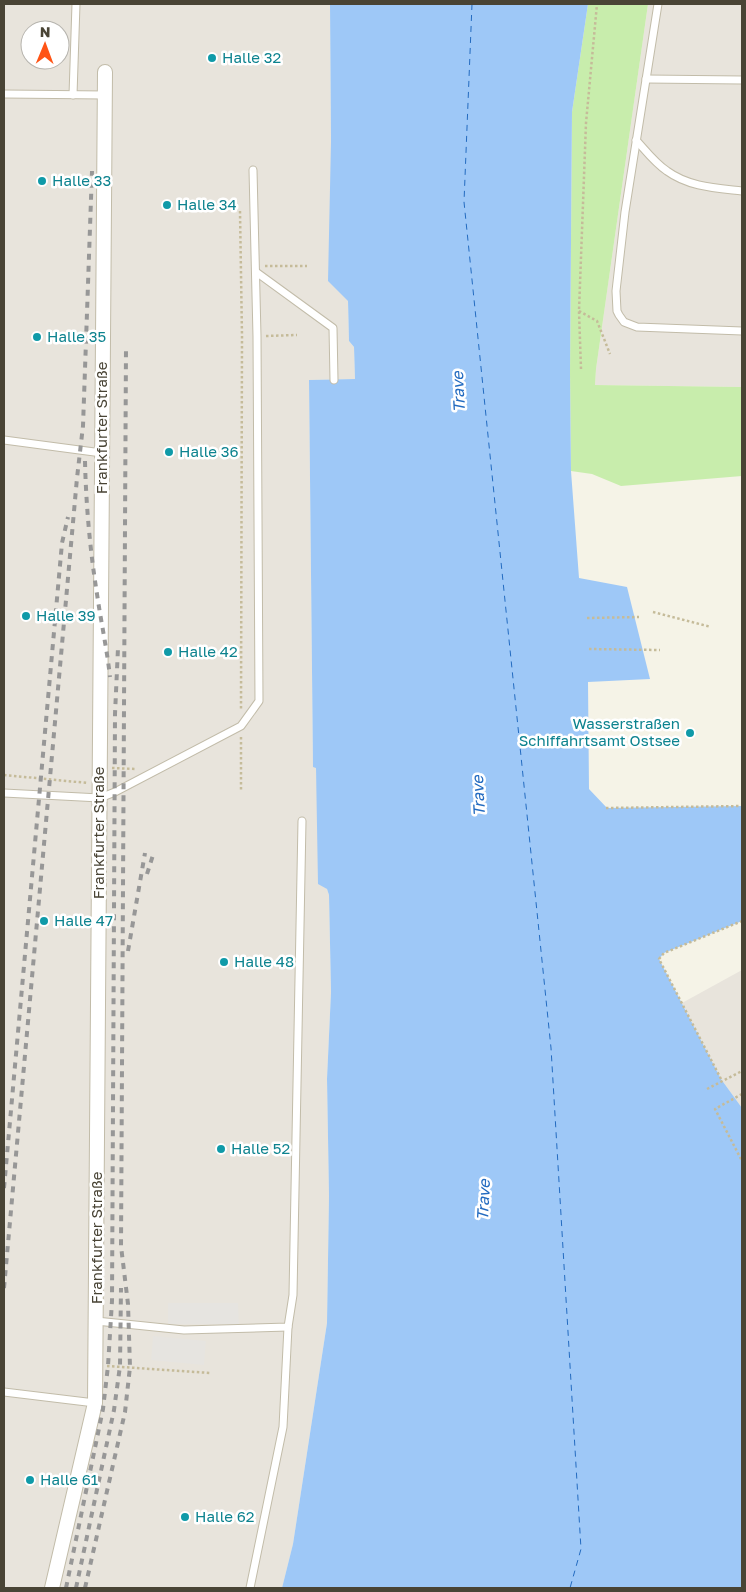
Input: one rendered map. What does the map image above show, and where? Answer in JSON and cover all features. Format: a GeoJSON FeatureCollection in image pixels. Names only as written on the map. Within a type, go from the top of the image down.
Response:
{"type":"FeatureCollection","features":[{"type":"Feature","properties":{"kind":"street","name":"Frankfurter Straße"},"geometry":{"type":"LineString","coordinates":[[52,1588],[95,1403],[105,72]]}},
{"type":"Feature","properties":{"kind":"lane"},"geometry":{"type":"LineString","coordinates":[[74,95],[76,4]]}},
{"type":"Feature","properties":{"kind":"lane"},"geometry":{"type":"LineString","coordinates":[[658,4],[625,212],[616,291],[617,310],[624,322],[637,327],[742,330]]}},
{"type":"Feature","properties":{"kind":"lane"},"geometry":{"type":"LineString","coordinates":[[646,78],[742,80]]}},
{"type":"Feature","properties":{"kind":"lane"},"geometry":{"type":"LineString","coordinates":[[4,94],[104,95]]}},
{"type":"Feature","properties":{"kind":"lane"},"geometry":{"type":"LineString","coordinates":[[636,140],[665,170],[679,179],[696,185],[742,191]]}},
{"type":"Feature","properties":{"kind":"lane"},"geometry":{"type":"LineString","coordinates":[[4,793],[100,798],[124,789],[241,726],[259,700],[257,336],[253,170]]}},
{"type":"Feature","properties":{"kind":"lane"},"geometry":{"type":"LineString","coordinates":[[256,269],[333,328],[334,380]]}},
{"type":"Feature","properties":{"kind":"lane"},"geometry":{"type":"LineString","coordinates":[[4,440],[102,453]]}},
{"type":"Feature","properties":{"kind":"lane"},"geometry":{"type":"LineString","coordinates":[[250,1588],[283,1427],[288,1327],[293,1295],[302,821]]}},
{"type":"Feature","properties":{"kind":"lane"},"geometry":{"type":"LineString","coordinates":[[96,1321],[184,1330],[288,1327]]}},
{"type":"Feature","properties":{"kind":"lane"},"geometry":{"type":"LineString","coordinates":[[4,1392],[95,1403]]}},
{"type":"Feature","properties":{"kind":"path"},"geometry":{"type":"LineString","coordinates":[[581,369],[578,311],[586,123],[597,4]]}},
{"type":"Feature","properties":{"kind":"path"},"geometry":{"type":"LineString","coordinates":[[240,211],[242,336],[241,790]]}},
{"type":"Feature","properties":{"kind":"path"},"geometry":{"type":"LineString","coordinates":[[241,266],[256,269],[306,266]]}},
{"type":"Feature","properties":{"kind":"path"},"geometry":{"type":"LineString","coordinates":[[578,311],[597,321],[610,354]]}},
{"type":"Feature","properties":{"kind":"path"},"geometry":{"type":"LineString","coordinates":[[242,336],[297,335]]}},
{"type":"Feature","properties":{"kind":"path"},"geometry":{"type":"LineString","coordinates":[[653,612],[711,627]]}},
{"type":"Feature","properties":{"kind":"path"},"geometry":{"type":"LineString","coordinates":[[587,618],[639,617]]}},
{"type":"Feature","properties":{"kind":"path"},"geometry":{"type":"LineString","coordinates":[[589,649],[660,650]]}},
{"type":"Feature","properties":{"kind":"path"},"geometry":{"type":"LineString","coordinates":[[4,776],[94,784]]}},
{"type":"Feature","properties":{"kind":"path"},"geometry":{"type":"LineString","coordinates":[[606,808],[742,806]]}},
{"type":"Feature","properties":{"kind":"path"},"geometry":{"type":"LineString","coordinates":[[721,1079],[659,959],[664,953],[742,921]]}},
{"type":"Feature","properties":{"kind":"path"},"geometry":{"type":"LineString","coordinates":[[707,1090],[742,1071]]}},
{"type":"Feature","properties":{"kind":"path"},"geometry":{"type":"LineString","coordinates":[[742,1094],[715,1109],[742,1161]]}},
{"type":"Feature","properties":{"kind":"path"},"geometry":{"type":"LineString","coordinates":[[96,1365],[210,1373]]}},
{"type":"Feature","properties":{"kind":"shaded area"},"geometry":{"type":"Polygon","coordinates":[[[4,4],[330,4],[331,142],[348,301],[349,341],[354,347],[355,379],[309,380],[313,767],[316,767],[323,886],[327,889],[329,895],[331,992],[327,1079],[329,1196],[327,1323],[293,1544],[282,1588],[4,1588],[4,4]]]}},
{"type":"Feature","properties":{"kind":"shaded area"},"geometry":{"type":"Polygon","coordinates":[[[648,4],[742,4],[742,387],[595,385],[648,4]]]}},
{"type":"Feature","properties":{"kind":"shaded area"},"geometry":{"type":"Polygon","coordinates":[[[742,970],[742,1108],[721,1079],[682,1003],[742,970]]]}},
{"type":"Feature","properties":{"kind":"shaded area"},"geometry":{"type":"Polygon","coordinates":[[[168,1303],[238,1303],[239,1324],[168,1324],[168,1303]]]}},
{"type":"Feature","properties":{"kind":"shaded area"},"geometry":{"type":"Polygon","coordinates":[[[153,1336],[206,1341],[204,1365],[151,1360],[153,1336]]]}},
{"type":"Feature","properties":{"kind":"green space"},"geometry":{"type":"Polygon","coordinates":[[[588,4],[648,4],[595,385],[742,387],[742,476],[621,486],[592,474],[571,471],[572,112],[588,4]]]}},
{"type":"Feature","properties":{"kind":"water","name":"Trave"},"geometry":{"type":"Polygon","coordinates":[[[330,4],[588,4],[572,112],[571,471],[579,578],[627,587],[650,679],[588,682],[589,789],[607,808],[742,806],[742,921],[664,953],[659,959],[721,1079],[742,1108],[742,1588],[282,1588],[293,1544],[327,1323],[329,1196],[327,1079],[331,992],[329,895],[327,889],[318,884],[316,768],[313,767],[309,380],[355,379],[354,347],[349,341],[348,301],[328,281],[331,142],[330,4]]]}},
{"type":"Feature","properties":{"kind":"ferry route"},"geometry":{"type":"LineString","coordinates":[[472,4],[464,202],[551,1048],[581,1549],[570,1588]]}},
{"type":"Feature","properties":{"kind":"railway"},"geometry":{"type":"LineString","coordinates":[[4,1288],[83,426],[92,171]]}},
{"type":"Feature","properties":{"kind":"railway"},"geometry":{"type":"LineString","coordinates":[[85,1588],[125,1412],[130,1367],[128,1304],[121,1246],[126,348]]}},
{"type":"Feature","properties":{"kind":"railway"},"geometry":{"type":"LineString","coordinates":[[85,461],[92,561],[110,677]]}},
{"type":"Feature","properties":{"kind":"railway"},"geometry":{"type":"LineString","coordinates":[[4,1188],[62,543],[68,517]]}},
{"type":"Feature","properties":{"kind":"railway"},"geometry":{"type":"LineString","coordinates":[[66,1588],[103,1409],[112,1301],[115,714],[118,648]]}},
{"type":"Feature","properties":{"kind":"railway"},"geometry":{"type":"LineString","coordinates":[[128,951],[145,853]]}},
{"type":"Feature","properties":{"kind":"railway"},"geometry":{"type":"LineString","coordinates":[[147,874],[153,855]]}},
{"type":"Feature","properties":{"kind":"railway"},"geometry":{"type":"LineString","coordinates":[[76,1588],[114,1410],[120,1366],[121,1288]]}},
{"type":"Feature","properties":{"kind":"place","name":"Halle 32"},"geometry":{"type":"Point","coordinates":[212,58]}},
{"type":"Feature","properties":{"kind":"place","name":"Halle 33"},"geometry":{"type":"Point","coordinates":[42,181]}},
{"type":"Feature","properties":{"kind":"place","name":"Halle 34"},"geometry":{"type":"Point","coordinates":[167,205]}},
{"type":"Feature","properties":{"kind":"place","name":"Halle 35"},"geometry":{"type":"Point","coordinates":[37,337]}},
{"type":"Feature","properties":{"kind":"place","name":"Halle 36"},"geometry":{"type":"Point","coordinates":[169,452]}},
{"type":"Feature","properties":{"kind":"place","name":"Halle 39"},"geometry":{"type":"Point","coordinates":[26,616]}},
{"type":"Feature","properties":{"kind":"place","name":"Halle 42"},"geometry":{"type":"Point","coordinates":[168,652]}},
{"type":"Feature","properties":{"kind":"place","name":"Wasserstraßen Schiffahrtsamt Ostsee"},"geometry":{"type":"Point","coordinates":[690,733]}},
{"type":"Feature","properties":{"kind":"place","name":"Halle 47"},"geometry":{"type":"Point","coordinates":[44,921]}},
{"type":"Feature","properties":{"kind":"place","name":"Halle 48"},"geometry":{"type":"Point","coordinates":[224,962]}},
{"type":"Feature","properties":{"kind":"place","name":"Halle 52"},"geometry":{"type":"Point","coordinates":[221,1149]}},
{"type":"Feature","properties":{"kind":"place","name":"Halle 61"},"geometry":{"type":"Point","coordinates":[30,1480]}},
{"type":"Feature","properties":{"kind":"place","name":"Halle 62"},"geometry":{"type":"Point","coordinates":[185,1517]}}]}
